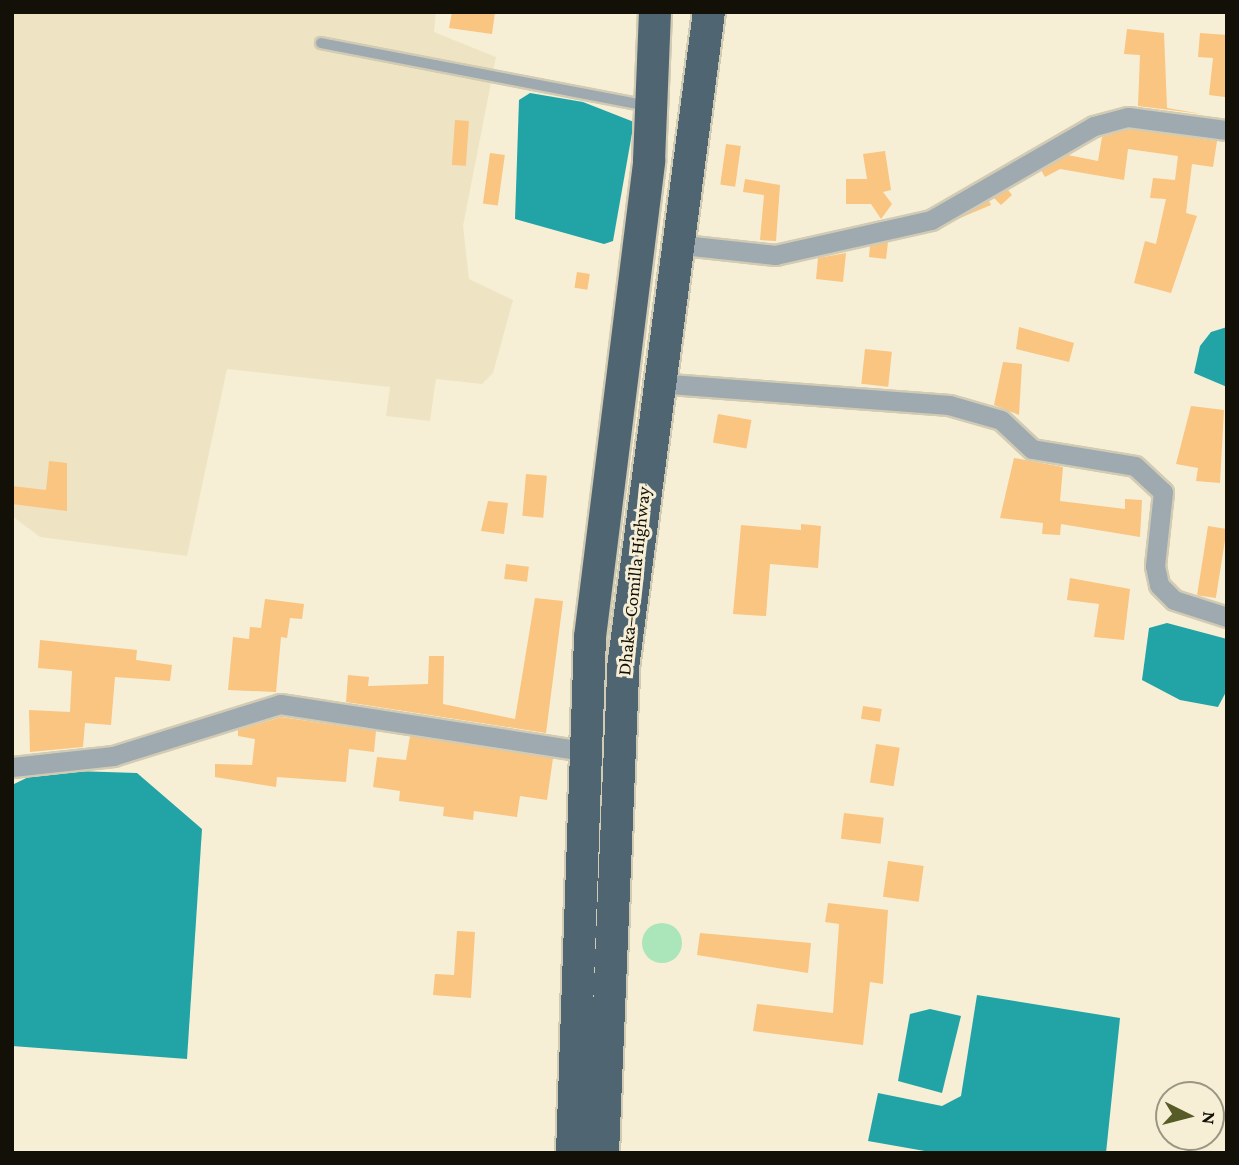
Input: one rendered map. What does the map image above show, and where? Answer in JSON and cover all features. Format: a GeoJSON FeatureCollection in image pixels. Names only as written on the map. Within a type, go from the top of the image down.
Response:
{"type":"FeatureCollection","features":[{"type":"Feature","properties":{"kind":"highway"},"geometry":{"type":"LineString","coordinates":[[655,15],[708,18]]}},
{"type":"Feature","properties":{"kind":"highway","name":"Dhaka–Comilla Highway"},"geometry":{"type":"LineString","coordinates":[[603,1153],[593,1003],[585,751],[605,492],[632,305],[651,107],[655,15]]}},
{"type":"Feature","properties":{"kind":"highway","name":"Dhaka–Comilla Highway"},"geometry":{"type":"LineString","coordinates":[[572,1153],[593,1003],[624,660],[656,383],[708,18]]}},
{"type":"Feature","properties":{"kind":"street"},"geometry":{"type":"LineString","coordinates":[[674,244],[775,255],[932,220],[1094,126],[1128,117],[1227,130]]}},
{"type":"Feature","properties":{"kind":"street"},"geometry":{"type":"LineString","coordinates":[[656,383],[949,405],[1001,420],[1032,449],[1135,466],[1163,492],[1155,566],[1159,585],[1174,600],[1227,617]]}},
{"type":"Feature","properties":{"kind":"street"},"geometry":{"type":"LineString","coordinates":[[12,766],[113,755],[280,704],[585,751]]}},
{"type":"Feature","properties":{"kind":"lane"},"geometry":{"type":"LineString","coordinates":[[321,43],[651,107]]}},
{"type":"Feature","properties":{"kind":"shaded area"},"geometry":{"type":"Polygon","coordinates":[[[12,12],[436,12],[434,32],[496,57],[463,226],[469,279],[513,300],[493,373],[482,384],[436,379],[430,421],[386,416],[390,387],[227,369],[187,556],[40,537],[12,516],[12,12]]]}},
{"type":"Feature","properties":{"kind":"green space"},"geometry":{"type":"Polygon","coordinates":[[[662,923],[676,929],[682,943],[676,957],[662,963],[648,957],[642,943],[648,929],[662,923]]]}},
{"type":"Feature","properties":{"kind":"water"},"geometry":{"type":"Polygon","coordinates":[[[530,93],[583,102],[634,122],[613,241],[604,244],[515,219],[519,100],[530,93]]]}},
{"type":"Feature","properties":{"kind":"water"},"geometry":{"type":"Polygon","coordinates":[[[1227,327],[1227,387],[1194,373],[1200,346],[1211,332],[1227,327]]]}},
{"type":"Feature","properties":{"kind":"water"},"geometry":{"type":"Polygon","coordinates":[[[1167,623],[1227,639],[1227,690],[1218,707],[1180,700],[1142,680],[1149,628],[1167,623]]]}},
{"type":"Feature","properties":{"kind":"water"},"geometry":{"type":"Polygon","coordinates":[[[43,770],[137,773],[202,829],[187,1059],[12,1046],[12,785],[43,770]]]}},
{"type":"Feature","properties":{"kind":"water"},"geometry":{"type":"Polygon","coordinates":[[[977,995],[1120,1018],[1106,1153],[936,1153],[868,1141],[878,1093],[942,1106],[961,1096],[977,995]]]}},
{"type":"Feature","properties":{"kind":"water"},"geometry":{"type":"Polygon","coordinates":[[[930,1009],[961,1016],[942,1093],[898,1081],[910,1014],[930,1009]]]}},
{"type":"Feature","properties":{"kind":"building"},"geometry":{"type":"Polygon","coordinates":[[[452,12],[495,12],[492,34],[449,28],[452,12]]]}},
{"type":"Feature","properties":{"kind":"building"},"geometry":{"type":"Polygon","coordinates":[[[1127,29],[1164,33],[1167,108],[1202,114],[1138,106],[1140,55],[1124,54],[1127,29]]]}},
{"type":"Feature","properties":{"kind":"building"},"geometry":{"type":"Polygon","coordinates":[[[1200,33],[1227,35],[1225,97],[1209,95],[1213,58],[1198,57],[1200,33]]]}},
{"type":"Feature","properties":{"kind":"building"},"geometry":{"type":"Polygon","coordinates":[[[455,120],[469,121],[466,166],[452,165],[455,120]]]}},
{"type":"Feature","properties":{"kind":"building"},"geometry":{"type":"Polygon","coordinates":[[[1129,129],[1217,141],[1213,167],[1192,164],[1186,213],[1197,216],[1171,293],[1134,283],[1145,241],[1156,244],[1166,199],[1150,198],[1153,178],[1175,180],[1178,156],[1128,149],[1124,180],[1060,169],[1045,177],[1041,170],[1068,155],[1098,161],[1102,137],[1129,129]]]}},
{"type":"Feature","properties":{"kind":"building"},"geometry":{"type":"Polygon","coordinates":[[[726,144],[741,146],[735,187],[720,185],[726,144]]]}},
{"type":"Feature","properties":{"kind":"building"},"geometry":{"type":"Polygon","coordinates":[[[885,151],[891,190],[883,192],[892,204],[881,219],[871,204],[846,204],[846,179],[867,179],[863,154],[885,151]]]}},
{"type":"Feature","properties":{"kind":"building"},"geometry":{"type":"Polygon","coordinates":[[[490,153],[505,155],[498,206],[483,204],[490,153]]]}},
{"type":"Feature","properties":{"kind":"building"},"geometry":{"type":"Polygon","coordinates":[[[745,179],[780,185],[776,241],[760,240],[764,195],[743,192],[745,179]]]}},
{"type":"Feature","properties":{"kind":"building"},"geometry":{"type":"Polygon","coordinates":[[[1008,190],[1012,195],[1001,205],[994,198],[1008,190]]]}},
{"type":"Feature","properties":{"kind":"building"},"geometry":{"type":"Polygon","coordinates":[[[989,201],[991,205],[953,221],[989,201]]]}},
{"type":"Feature","properties":{"kind":"building"},"geometry":{"type":"Polygon","coordinates":[[[888,242],[886,259],[869,257],[870,246],[888,242]]]}},
{"type":"Feature","properties":{"kind":"building"},"geometry":{"type":"Polygon","coordinates":[[[846,253],[843,282],[816,279],[818,258],[846,253]]]}},
{"type":"Feature","properties":{"kind":"building"},"geometry":{"type":"Polygon","coordinates":[[[577,272],[590,274],[587,290],[574,288],[577,272]]]}},
{"type":"Feature","properties":{"kind":"building"},"geometry":{"type":"Polygon","coordinates":[[[1019,327],[1074,343],[1069,362],[1016,349],[1019,327]]]}},
{"type":"Feature","properties":{"kind":"building"},"geometry":{"type":"Polygon","coordinates":[[[865,349],[892,352],[888,387],[861,384],[865,349]]]}},
{"type":"Feature","properties":{"kind":"building"},"geometry":{"type":"Polygon","coordinates":[[[1003,362],[1022,364],[1019,415],[994,405],[1003,362]]]}},
{"type":"Feature","properties":{"kind":"building"},"geometry":{"type":"Polygon","coordinates":[[[1191,406],[1224,410],[1220,483],[1196,481],[1198,468],[1176,464],[1191,406]]]}},
{"type":"Feature","properties":{"kind":"building"},"geometry":{"type":"Polygon","coordinates":[[[718,414],[751,420],[746,448],[713,443],[718,414]]]}},
{"type":"Feature","properties":{"kind":"building"},"geometry":{"type":"Polygon","coordinates":[[[1014,458],[1063,467],[1060,501],[1125,509],[1125,499],[1142,500],[1140,537],[1061,524],[1060,535],[1042,534],[1043,523],[1000,518],[1014,458]]]}},
{"type":"Feature","properties":{"kind":"building"},"geometry":{"type":"Polygon","coordinates":[[[49,461],[67,463],[67,511],[12,504],[12,486],[46,490],[49,461]]]}},
{"type":"Feature","properties":{"kind":"building"},"geometry":{"type":"Polygon","coordinates":[[[526,474],[547,476],[543,518],[522,516],[526,474]]]}},
{"type":"Feature","properties":{"kind":"building"},"geometry":{"type":"Polygon","coordinates":[[[488,501],[508,503],[504,534],[481,531],[488,501]]]}},
{"type":"Feature","properties":{"kind":"building"},"geometry":{"type":"Polygon","coordinates":[[[801,524],[821,526],[818,568],[770,564],[766,616],[733,614],[741,525],[801,530],[801,524]]]}},
{"type":"Feature","properties":{"kind":"building"},"geometry":{"type":"Polygon","coordinates":[[[1208,526],[1227,529],[1216,598],[1197,595],[1208,526]]]}},
{"type":"Feature","properties":{"kind":"building"},"geometry":{"type":"Polygon","coordinates":[[[506,564],[529,567],[527,582],[504,579],[506,564]]]}},
{"type":"Feature","properties":{"kind":"building"},"geometry":{"type":"Polygon","coordinates":[[[1070,578],[1130,589],[1124,640],[1094,637],[1099,604],[1067,600],[1070,578]]]}},
{"type":"Feature","properties":{"kind":"building"},"geometry":{"type":"Polygon","coordinates":[[[535,598],[563,601],[546,733],[346,702],[348,675],[369,677],[368,686],[428,684],[429,656],[444,656],[443,704],[515,719],[535,598]]]}},
{"type":"Feature","properties":{"kind":"building"},"geometry":{"type":"Polygon","coordinates":[[[265,599],[304,604],[302,619],[290,618],[287,638],[281,637],[276,692],[228,690],[233,637],[249,639],[250,627],[261,628],[265,599]]]}},
{"type":"Feature","properties":{"kind":"building"},"geometry":{"type":"Polygon","coordinates":[[[40,640],[137,650],[136,660],[172,665],[170,681],[115,677],[111,725],[85,723],[83,747],[30,752],[29,710],[70,712],[72,671],[38,668],[40,640]]]}},
{"type":"Feature","properties":{"kind":"building"},"geometry":{"type":"Polygon","coordinates":[[[863,706],[882,709],[880,722],[861,719],[863,706]]]}},
{"type":"Feature","properties":{"kind":"building"},"geometry":{"type":"Polygon","coordinates":[[[281,717],[376,731],[374,752],[349,749],[346,782],[277,777],[276,787],[215,777],[215,764],[252,765],[255,739],[238,736],[238,730],[281,717]]]}},
{"type":"Feature","properties":{"kind":"building"},"geometry":{"type":"Polygon","coordinates":[[[410,736],[553,758],[547,800],[520,796],[517,817],[474,811],[473,820],[443,816],[444,807],[399,801],[400,791],[373,787],[377,757],[406,760],[410,736]]]}},
{"type":"Feature","properties":{"kind":"building"},"geometry":{"type":"Polygon","coordinates":[[[876,744],[900,748],[894,786],[870,783],[876,744]]]}},
{"type":"Feature","properties":{"kind":"building"},"geometry":{"type":"Polygon","coordinates":[[[844,813],[884,818],[881,844],[841,839],[844,813]]]}},
{"type":"Feature","properties":{"kind":"building"},"geometry":{"type":"Polygon","coordinates":[[[888,861],[924,866],[919,902],[883,897],[888,861]]]}},
{"type":"Feature","properties":{"kind":"building"},"geometry":{"type":"Polygon","coordinates":[[[828,903],[888,910],[883,984],[870,982],[863,1045],[753,1031],[757,1004],[833,1013],[839,924],[825,922],[828,903]]]}},
{"type":"Feature","properties":{"kind":"building"},"geometry":{"type":"Polygon","coordinates":[[[457,931],[475,932],[471,998],[433,995],[435,974],[454,975],[457,931]]]}},
{"type":"Feature","properties":{"kind":"building"},"geometry":{"type":"Polygon","coordinates":[[[700,933],[811,943],[808,973],[697,955],[700,933]]]}}]}
